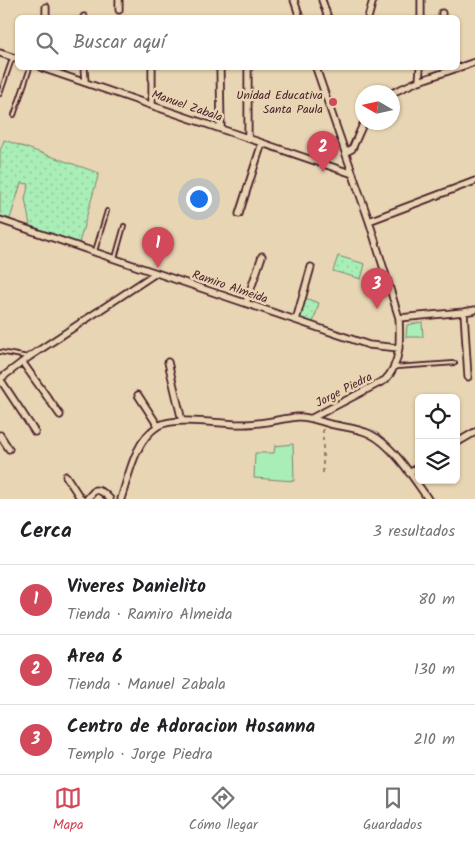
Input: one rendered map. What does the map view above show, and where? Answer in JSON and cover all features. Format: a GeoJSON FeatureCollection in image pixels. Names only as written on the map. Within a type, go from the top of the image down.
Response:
{"type":"FeatureCollection","features":[{"type":"Feature","properties":{"kind":"street"},"geometry":{"type":"LineString","coordinates":[[119,0],[119,10]]}},
{"type":"Feature","properties":{"kind":"street"},"geometry":{"type":"LineString","coordinates":[[294,0],[299,15]]}},
{"type":"Feature","properties":{"kind":"street"},"geometry":{"type":"LineString","coordinates":[[322,0],[327,15]]}},
{"type":"Feature","properties":{"kind":"street"},"geometry":{"type":"LineString","coordinates":[[369,15],[373,0]]}},
{"type":"Feature","properties":{"kind":"street"},"geometry":{"type":"LineString","coordinates":[[421,0],[421,15]]}},
{"type":"Feature","properties":{"kind":"street"},"geometry":{"type":"LineString","coordinates":[[46,7],[46,15]]}},
{"type":"Feature","properties":{"kind":"street"},"geometry":{"type":"LineString","coordinates":[[0,53],[15,58]]}},
{"type":"Feature","properties":{"kind":"street"},"geometry":{"type":"LineString","coordinates":[[460,66],[475,62]]}},
{"type":"Feature","properties":{"kind":"street","name":"Manuel Zabala"},"geometry":{"type":"LineString","coordinates":[[50,70],[353,174]]}},
{"type":"Feature","properties":{"kind":"street"},"geometry":{"type":"LineString","coordinates":[[84,70],[85,82]]}},
{"type":"Feature","properties":{"kind":"street"},"geometry":{"type":"LineString","coordinates":[[152,70],[152,105]]}},
{"type":"Feature","properties":{"kind":"street"},"geometry":{"type":"LineString","coordinates":[[220,70],[221,129]]}},
{"type":"Feature","properties":{"kind":"street"},"geometry":{"type":"LineString","coordinates":[[248,70],[248,138]]}},
{"type":"Feature","properties":{"kind":"street","name":"Jorge Piedra"},"geometry":{"type":"LineString","coordinates":[[158,426],[164,423],[182,421],[242,424],[298,416],[312,418],[375,386],[389,376],[394,367],[399,348],[399,318],[369,221],[317,70]]}},
{"type":"Feature","properties":{"kind":"street"},"geometry":{"type":"LineString","coordinates":[[419,81],[420,70]]}},
{"type":"Feature","properties":{"kind":"street"},"geometry":{"type":"LineString","coordinates":[[400,90],[441,71]]}},
{"type":"Feature","properties":{"kind":"street"},"geometry":{"type":"LineString","coordinates":[[346,152],[352,150],[361,130]]}},
{"type":"Feature","properties":{"kind":"street"},"geometry":{"type":"LineString","coordinates":[[239,214],[262,143]]}},
{"type":"Feature","properties":{"kind":"street"},"geometry":{"type":"LineString","coordinates":[[369,221],[475,181]]}},
{"type":"Feature","properties":{"kind":"street","name":"Ramiro Almeida"},"geometry":{"type":"LineString","coordinates":[[0,220],[370,345],[399,348]]}},
{"type":"Feature","properties":{"kind":"street"},"geometry":{"type":"LineString","coordinates":[[246,303],[262,256]]}},
{"type":"Feature","properties":{"kind":"street"},"geometry":{"type":"LineString","coordinates":[[296,320],[311,267]]}},
{"type":"Feature","properties":{"kind":"street"},"geometry":{"type":"LineString","coordinates":[[35,432],[0,379],[29,357],[156,273]]}},
{"type":"Feature","properties":{"kind":"street"},"geometry":{"type":"LineString","coordinates":[[399,318],[475,310]]}},
{"type":"Feature","properties":{"kind":"street"},"geometry":{"type":"LineString","coordinates":[[464,312],[468,377]]}},
{"type":"Feature","properties":{"kind":"street"},"geometry":{"type":"LineString","coordinates":[[168,362],[182,421]]}},
{"type":"Feature","properties":{"kind":"street"},"geometry":{"type":"LineString","coordinates":[[23,363],[60,415]]}},
{"type":"Feature","properties":{"kind":"street"},"geometry":{"type":"LineString","coordinates":[[121,499],[139,446],[149,432],[158,426],[138,395]]}},
{"type":"Feature","properties":{"kind":"street"},"geometry":{"type":"LineString","coordinates":[[312,418],[371,434],[386,445],[410,473],[428,499]]}},
{"type":"Feature","properties":{"kind":"street"},"geometry":{"type":"LineString","coordinates":[[460,441],[475,432]]}},
{"type":"Feature","properties":{"kind":"street"},"geometry":{"type":"LineString","coordinates":[[0,435],[9,449]]}},
{"type":"Feature","properties":{"kind":"street"},"geometry":{"type":"LineString","coordinates":[[410,473],[415,470]]}},
{"type":"Feature","properties":{"kind":"street"},"geometry":{"type":"LineString","coordinates":[[66,476],[81,499]]}},
{"type":"Feature","properties":{"kind":"street"},"geometry":{"type":"LineString","coordinates":[[87,499],[95,490],[99,490],[110,499]]}},
{"type":"Feature","properties":{"kind":"lane"},"geometry":{"type":"LineString","coordinates":[[0,94],[15,58]]}},
{"type":"Feature","properties":{"kind":"lane"},"geometry":{"type":"LineString","coordinates":[[14,114],[29,70]]}},
{"type":"Feature","properties":{"kind":"lane"},"geometry":{"type":"LineString","coordinates":[[95,251],[106,211]]}},
{"type":"Feature","properties":{"kind":"lane"},"geometry":{"type":"LineString","coordinates":[[115,258],[124,226]]}},
{"type":"Feature","properties":{"kind":"lane"},"geometry":{"type":"LineString","coordinates":[[0,352],[29,357]]}},
{"type":"Feature","properties":{"kind":"lane"},"geometry":{"type":"LineString","coordinates":[[394,367],[455,363]]}},
{"type":"Feature","properties":{"kind":"path"},"geometry":{"type":"LineString","coordinates":[[323,422],[323,473]]}},
{"type":"Feature","properties":{"kind":"green space"},"geometry":{"type":"Polygon","coordinates":[[[4,140],[99,173],[79,243],[30,226],[25,198],[29,184],[21,183],[10,219],[0,216],[0,151],[4,140]]]}},
{"type":"Feature","properties":{"kind":"green space"},"geometry":{"type":"Polygon","coordinates":[[[338,256],[365,264],[361,279],[333,271],[338,256]]]}},
{"type":"Feature","properties":{"kind":"green space"},"geometry":{"type":"Polygon","coordinates":[[[305,298],[319,303],[313,323],[298,318],[305,298]]]}},
{"type":"Feature","properties":{"kind":"green space"},"geometry":{"type":"Polygon","coordinates":[[[422,322],[423,337],[406,337],[407,325],[422,322]]]}},
{"type":"Feature","properties":{"kind":"green space"},"geometry":{"type":"Polygon","coordinates":[[[293,444],[294,481],[254,478],[255,453],[274,453],[275,446],[293,444]]]}},
{"type":"Feature","properties":{"kind":"place","name":"Unidad Educativa Santa Paula"},"geometry":{"type":"Point","coordinates":[333,102]}},
{"type":"Feature","properties":{"kind":"place","name":"Area 6"},"geometry":{"type":"Point","coordinates":[323,172]}},
{"type":"Feature","properties":{"kind":"place","name":"Viveres Danielito"},"geometry":{"type":"Point","coordinates":[158,268]}},
{"type":"Feature","properties":{"kind":"place","name":"Centro de Adoracion Hosanna"},"geometry":{"type":"Point","coordinates":[377,309]}}]}
